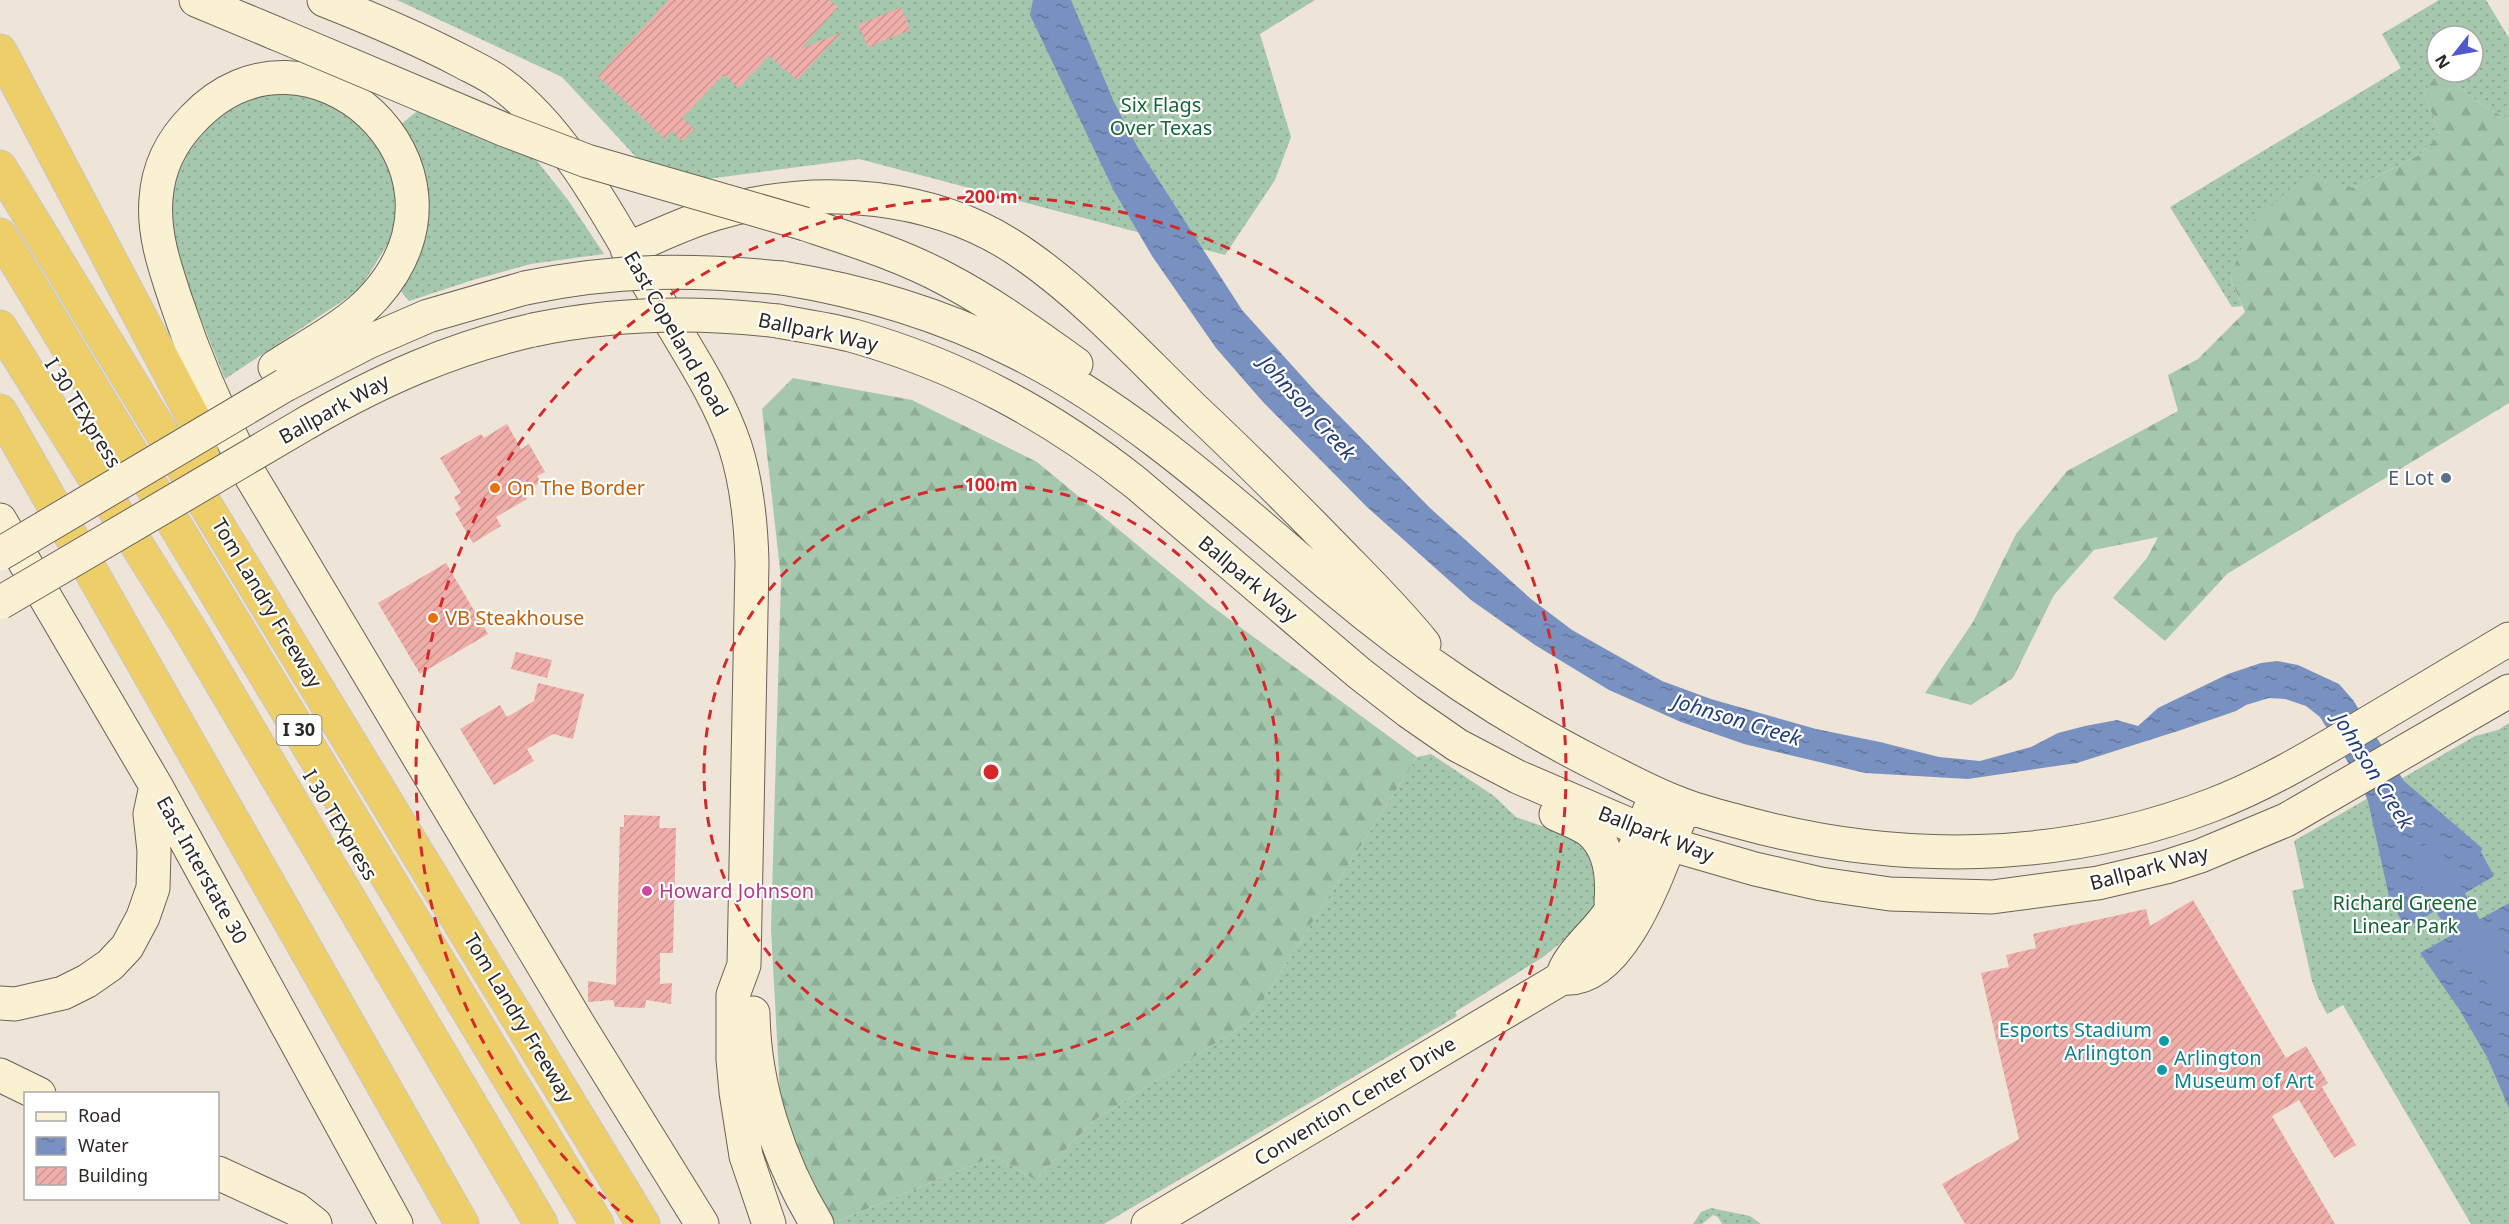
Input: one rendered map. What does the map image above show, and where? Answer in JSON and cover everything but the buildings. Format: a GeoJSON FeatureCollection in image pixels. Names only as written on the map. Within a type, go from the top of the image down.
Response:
{"type":"FeatureCollection","features":[{"type":"Feature","properties":{"kind":"highway"},"geometry":{"type":"LineString","coordinates":[[0,51],[193,417],[215,518]]}},
{"type":"Feature","properties":{"kind":"highway","name":"Tom Landry Freeway"},"geometry":{"type":"LineString","coordinates":[[0,167],[643,1224]]}},
{"type":"Feature","properties":{"kind":"highway","name":"I 30"},"geometry":{"type":"LineString","coordinates":[[0,235],[597,1224]]}},
{"type":"Feature","properties":{"kind":"highway","name":"I 30 TEXpress"},"geometry":{"type":"LineString","coordinates":[[0,277],[329,806],[579,1224]]}},
{"type":"Feature","properties":{"kind":"highway","name":"I 30 TEXpress"},"geometry":{"type":"LineString","coordinates":[[0,327],[189,628],[542,1224]]}},
{"type":"Feature","properties":{"kind":"highway"},"geometry":{"type":"LineString","coordinates":[[0,411],[462,1224]]}},
{"type":"Feature","properties":{"kind":"highway"},"geometry":{"type":"LineString","coordinates":[[506,1163],[532,1224]]}},
{"type":"Feature","properties":{"kind":"main road"},"geometry":{"type":"LineString","coordinates":[[196,0],[505,130],[579,158],[805,224],[878,249],[916,265],[969,292],[1020,325],[1131,405],[1199,463],[1248,515]]}},
{"type":"Feature","properties":{"kind":"main road","name":"East Copeland Road"},"geometry":{"type":"LineString","coordinates":[[324,0],[407,33],[499,81],[517,96],[549,130],[573,163],[627,249],[717,402],[735,448],[747,501],[752,562],[744,965],[753,997],[755,1046],[767,1108],[790,1176],[817,1224]]}},
{"type":"Feature","properties":{"kind":"main road"},"geometry":{"type":"LineString","coordinates":[[0,554],[118,483],[280,376],[375,297],[401,258],[410,228],[412,196],[404,161],[397,145],[376,117],[363,106],[337,90],[309,81],[291,79],[249,84],[223,95],[179,134],[167,157],[158,186],[156,218],[162,257],[188,336],[222,422],[249,473],[580,1027],[702,1224]]}},
{"type":"Feature","properties":{"kind":"main road"},"geometry":{"type":"LineString","coordinates":[[627,249],[715,213],[794,197],[848,196],[905,205],[944,214],[986,231],[1026,255],[1064,285],[1261,473],[1401,615],[1458,685]]}},
{"type":"Feature","properties":{"kind":"main road","name":"Ballpark Way"},"geometry":{"type":"LineString","coordinates":[[280,376],[428,316],[525,288],[582,278],[640,272],[694,271],[782,278],[833,287],[901,305],[977,333],[1016,352],[1111,409],[1248,515],[1397,640],[1458,685],[1526,727],[1670,800],[1808,839],[1924,853],[1974,853],[2073,843],[2130,831],[2215,804],[2263,783],[2306,760],[2509,639]]}},
{"type":"Feature","properties":{"kind":"main road","name":"Ballpark Way"},"geometry":{"type":"LineString","coordinates":[[0,603],[360,392],[425,363],[481,343],[532,330],[597,318],[707,314],[778,321],[851,335],[891,347],[959,374],[1039,414],[1099,454],[1136,483],[1351,666],[1457,746],[1518,777],[1656,836],[1715,858],[1794,878],[1890,894],[1992,897],[2076,887],[2135,875],[2200,856],[2260,833],[2327,798],[2509,691]]}},
{"type":"Feature","properties":{"kind":"main road","name":"East Interstate 30"},"geometry":{"type":"LineString","coordinates":[[0,520],[156,786],[396,1224]]}},
{"type":"Feature","properties":{"kind":"main road"},"geometry":{"type":"LineString","coordinates":[[1518,777],[1531,802],[1590,830],[1597,840],[1611,869],[1610,912]]}},
{"type":"Feature","properties":{"kind":"main road"},"geometry":{"type":"LineString","coordinates":[[0,1003],[15,1004],[63,993],[87,981],[110,965],[127,947],[143,917],[153,888],[154,851],[150,814],[156,786]]}},
{"type":"Feature","properties":{"kind":"main road","name":"Convention Center Drive"},"geometry":{"type":"LineString","coordinates":[[1562,978],[1565,966],[1571,957],[1600,928],[1610,912],[1656,836],[1670,800]]}},
{"type":"Feature","properties":{"kind":"main road","name":"Convention Center Drive"},"geometry":{"type":"LineString","coordinates":[[1148,1224],[1562,978],[1574,979],[1591,972],[1602,964],[1625,938],[1644,904],[1656,836]]}},
{"type":"Feature","properties":{"kind":"main road"},"geometry":{"type":"LineString","coordinates":[[1922,895],[1924,853]]}},
{"type":"Feature","properties":{"kind":"main road","name":"East Copeland Road"},"geometry":{"type":"LineString","coordinates":[[744,965],[733,995],[733,1059],[736,1092],[746,1156],[769,1224]]}},
{"type":"Feature","properties":{"kind":"main road"},"geometry":{"type":"LineString","coordinates":[[0,1075],[35,1092]]}},
{"type":"Feature","properties":{"kind":"main road"},"geometry":{"type":"LineString","coordinates":[[219,1173],[296,1209],[315,1224]]}},
{"type":"Feature","properties":{"kind":"green space","name":"Six Flags Over Texas"},"geometry":{"type":"Polygon","coordinates":[[[397,0],[1315,0],[1260,34],[1291,137],[1275,180],[1225,255],[859,159],[662,185],[562,77],[397,0]]]}},
{"type":"Feature","properties":{"kind":"green space"},"geometry":{"type":"Polygon","coordinates":[[[2439,0],[2486,0],[2509,38],[2509,118],[2483,105],[2456,84],[2485,84],[2485,24],[2425,24],[2425,84],[2430,84],[2424,93],[2440,134],[2419,155],[2354,188],[2230,278],[2242,306],[2232,307],[2170,207],[2401,68],[2382,34],[2439,0]]]}},
{"type":"Feature","properties":{"kind":"green space"},"geometry":{"type":"Polygon","coordinates":[[[2430,84],[2456,84],[2483,105],[2509,118],[2509,403],[2227,574],[2165,641],[2113,598],[2147,558],[2158,537],[2094,550],[2054,595],[2013,678],[1971,705],[1925,693],[1973,622],[2016,534],[2067,471],[2178,411],[2168,375],[2198,359],[2245,312],[2230,278],[2251,223],[2307,174],[2354,188],[2419,155],[2440,134],[2424,93],[2430,84]]]}},
{"type":"Feature","properties":{"kind":"green space"},"geometry":{"type":"Polygon","coordinates":[[[277,92],[319,97],[376,136],[397,183],[396,231],[359,290],[225,379],[193,299],[188,296],[171,228],[173,183],[194,136],[233,103],[277,92]]]}},
{"type":"Feature","properties":{"kind":"green space"},"geometry":{"type":"Polygon","coordinates":[[[421,108],[530,152],[568,200],[604,254],[531,264],[409,301],[398,288],[408,273],[421,240],[425,222],[426,187],[416,148],[400,125],[421,108]]]}},
{"type":"Feature","properties":{"kind":"green space"},"geometry":{"type":"Polygon","coordinates":[[[793,378],[912,400],[1037,462],[1210,605],[1417,757],[1249,1022],[1096,1119],[1035,1180],[995,1156],[831,1224],[829,1224],[781,1111],[771,929],[781,578],[762,409],[793,378]]]}},
{"type":"Feature","properties":{"kind":"green space","name":"Richard Greene Linear Park"},"geometry":{"type":"Polygon","coordinates":[[[2509,723],[2509,1224],[2471,1224],[2343,1005],[2327,1014],[2318,997],[2312,981],[2292,891],[2304,888],[2294,841],[2475,736],[2498,730],[2509,723]]]}},
{"type":"Feature","properties":{"kind":"green space"},"geometry":{"type":"Polygon","coordinates":[[[1431,754],[1494,796],[1516,817],[1542,826],[1555,826],[1580,841],[1597,866],[1596,901],[1590,912],[1573,933],[1543,957],[1455,1012],[1457,1016],[1104,1224],[831,1224],[995,1156],[1035,1180],[1096,1119],[1249,1022],[1417,757],[1431,754]]]}},
{"type":"Feature","properties":{"kind":"green space"},"geometry":{"type":"Polygon","coordinates":[[[1711,1208],[1750,1216],[1761,1224],[1722,1224],[1718,1217],[1713,1215],[1702,1224],[1693,1224],[1701,1212],[1711,1208]]]}},
{"type":"Feature","properties":{"kind":"water"},"geometry":{"type":"Polygon","coordinates":[[[1033,0],[1071,0],[1114,102],[1138,148],[1242,310],[1316,392],[1430,508],[1531,599],[1572,630],[1662,681],[1711,699],[1816,729],[1939,757],[1980,761],[2031,747],[2058,733],[2085,726],[2117,720],[2138,726],[2158,708],[2228,674],[2261,663],[2277,661],[2298,665],[2339,684],[2353,700],[2404,781],[2482,848],[2481,852],[2494,876],[2406,928],[2390,901],[2368,801],[2359,780],[2320,717],[2306,706],[2285,699],[2269,698],[2246,705],[2236,711],[2181,730],[2077,763],[1968,779],[1865,773],[1744,744],[1681,722],[1609,690],[1535,645],[1471,600],[1367,507],[1263,402],[1216,348],[1152,256],[1114,191],[1030,15],[1033,0]]]}},
{"type":"Feature","properties":{"kind":"water"},"geometry":{"type":"Polygon","coordinates":[[[2509,903],[2509,1108],[2487,1057],[2459,1009],[2420,953],[2509,903]]]}},
{"type":"Feature","properties":{"kind":"waterway","name":"Johnson Creek"},"geometry":{"type":"LineString","coordinates":[[2428,862],[2465,928],[2509,984]]}},
{"type":"Feature","properties":{"kind":"place","name":"E Lot"},"geometry":{"type":"Point","coordinates":[2446,478]}},
{"type":"Feature","properties":{"kind":"place","name":"On The Border"},"geometry":{"type":"Point","coordinates":[495,488]}},
{"type":"Feature","properties":{"kind":"place","name":"VB Steakhouse"},"geometry":{"type":"Point","coordinates":[433,618]}},
{"type":"Feature","properties":{"kind":"place","name":"Howard Johnson"},"geometry":{"type":"Point","coordinates":[647,891]}},
{"type":"Feature","properties":{"kind":"place","name":"Esports Stadium Arlington"},"geometry":{"type":"Point","coordinates":[2164,1041]}},
{"type":"Feature","properties":{"kind":"place","name":"Arlington Museum of Art"},"geometry":{"type":"Point","coordinates":[2162,1070]}}]}
